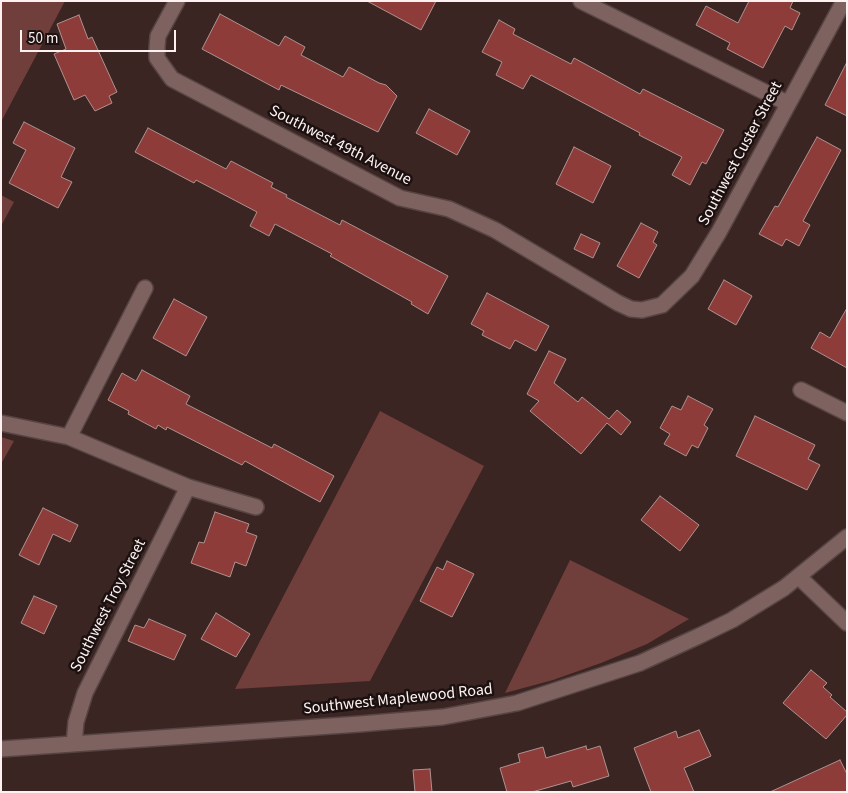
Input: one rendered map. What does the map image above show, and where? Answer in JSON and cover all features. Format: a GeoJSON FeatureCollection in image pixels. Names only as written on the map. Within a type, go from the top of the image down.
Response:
{"type":"FeatureCollection","features":[{"type":"Feature","properties":{"kind":"street","name":"Southwest 49th Avenue"},"geometry":{"type":"LineString","coordinates":[[177,1],[158,36],[157,58],[172,79],[400,198],[449,209],[495,230],[618,303],[632,309],[652,308]]}},
{"type":"Feature","properties":{"kind":"street"},"geometry":{"type":"LineString","coordinates":[[581,1],[787,103]]}},
{"type":"Feature","properties":{"kind":"street","name":"Southwest Custer Street"},"geometry":{"type":"LineString","coordinates":[[652,308],[670,300],[692,276],[719,232],[787,103],[844,1]]}},
{"type":"Feature","properties":{"kind":"street"},"geometry":{"type":"LineString","coordinates":[[68,437],[145,288]]}},
{"type":"Feature","properties":{"kind":"street"},"geometry":{"type":"LineString","coordinates":[[801,390],[847,413]]}},
{"type":"Feature","properties":{"kind":"street"},"geometry":{"type":"LineString","coordinates":[[1,423],[68,437],[188,487],[256,507]]}},
{"type":"Feature","properties":{"kind":"street","name":"Southwest Troy Street"},"geometry":{"type":"LineString","coordinates":[[74,744],[76,722],[85,693],[188,487]]}},
{"type":"Feature","properties":{"kind":"street","name":"Southwest Maplewood Road"},"geometry":{"type":"LineString","coordinates":[[1,748],[360,724],[442,716],[517,703],[632,666],[671,650],[732,620],[799,577],[847,537]]}},
{"type":"Feature","properties":{"kind":"street"},"geometry":{"type":"LineString","coordinates":[[799,577],[847,623]]}},
{"type":"Feature","properties":{"kind":"shaded area"},"geometry":{"type":"Polygon","coordinates":[[[1,1],[65,1],[1,122],[1,1]]]}},
{"type":"Feature","properties":{"kind":"shaded area"},"geometry":{"type":"Polygon","coordinates":[[[1,195],[14,202],[1,226],[1,195]]]}},
{"type":"Feature","properties":{"kind":"shaded area"},"geometry":{"type":"Polygon","coordinates":[[[380,411],[484,466],[370,681],[235,689],[380,411]]]}},
{"type":"Feature","properties":{"kind":"shaded area"},"geometry":{"type":"Polygon","coordinates":[[[1,437],[14,441],[1,464],[1,437]]]}},
{"type":"Feature","properties":{"kind":"shaded area"},"geometry":{"type":"Polygon","coordinates":[[[570,560],[689,619],[647,644],[601,663],[553,680],[505,693],[570,560]]]}},
{"type":"Feature","properties":{"kind":"building"},"geometry":{"type":"Polygon","coordinates":[[[367,1],[436,1],[421,30],[367,1]]]}},
{"type":"Feature","properties":{"kind":"building"},"geometry":{"type":"Polygon","coordinates":[[[749,1],[793,1],[790,8],[800,13],[792,30],[785,26],[763,68],[727,49],[730,43],[696,25],[706,6],[738,23],[749,1]]]}},
{"type":"Feature","properties":{"kind":"building"},"geometry":{"type":"Polygon","coordinates":[[[220,14],[279,46],[285,36],[305,47],[301,55],[343,77],[349,67],[386,85],[397,96],[378,132],[281,85],[279,90],[202,49],[220,14]]]}},
{"type":"Feature","properties":{"kind":"building"},"geometry":{"type":"Polygon","coordinates":[[[79,15],[88,39],[92,37],[117,92],[109,96],[112,103],[95,111],[85,95],[74,100],[54,54],[66,49],[57,24],[79,15]]]}},
{"type":"Feature","properties":{"kind":"building"},"geometry":{"type":"Polygon","coordinates":[[[499,20],[515,29],[513,34],[571,64],[574,58],[640,94],[643,89],[724,130],[706,164],[702,162],[690,185],[672,175],[682,157],[639,135],[640,133],[531,75],[523,89],[496,75],[502,62],[482,52],[499,20]]]}},
{"type":"Feature","properties":{"kind":"building"},"geometry":{"type":"Polygon","coordinates":[[[847,62],[847,116],[825,105],[847,62]]]}},
{"type":"Feature","properties":{"kind":"building"},"geometry":{"type":"Polygon","coordinates":[[[429,109],[470,131],[457,155],[416,133],[429,109]]]}},
{"type":"Feature","properties":{"kind":"building"},"geometry":{"type":"Polygon","coordinates":[[[24,122],[75,148],[61,177],[72,182],[58,208],[9,183],[26,150],[13,143],[24,122]]]}},
{"type":"Feature","properties":{"kind":"building"},"geometry":{"type":"Polygon","coordinates":[[[148,128],[226,169],[231,161],[273,183],[271,187],[287,195],[286,197],[340,225],[342,220],[448,276],[428,314],[411,304],[412,302],[330,256],[332,254],[275,224],[269,236],[250,226],[257,212],[196,180],[194,183],[135,152],[148,128]]]}},
{"type":"Feature","properties":{"kind":"building"},"geometry":{"type":"Polygon","coordinates":[[[817,137],[841,150],[803,221],[810,225],[799,246],[786,239],[782,246],[759,234],[775,206],[778,207],[817,137]]]}},
{"type":"Feature","properties":{"kind":"building"},"geometry":{"type":"Polygon","coordinates":[[[574,147],[611,166],[593,203],[556,184],[574,147]]]}},
{"type":"Feature","properties":{"kind":"building"},"geometry":{"type":"Polygon","coordinates":[[[641,223],[658,232],[653,242],[657,245],[639,278],[617,266],[641,223]]]}},
{"type":"Feature","properties":{"kind":"building"},"geometry":{"type":"Polygon","coordinates":[[[581,234],[600,243],[593,258],[574,249],[581,234]]]}},
{"type":"Feature","properties":{"kind":"building"},"geometry":{"type":"Polygon","coordinates":[[[724,280],[752,296],[736,325],[708,309],[724,280]]]}},
{"type":"Feature","properties":{"kind":"building"},"geometry":{"type":"Polygon","coordinates":[[[487,293],[549,326],[536,351],[515,340],[510,349],[482,335],[484,331],[471,324],[487,293]]]}},
{"type":"Feature","properties":{"kind":"building"},"geometry":{"type":"Polygon","coordinates":[[[174,299],[207,317],[186,356],[153,338],[174,299]]]}},
{"type":"Feature","properties":{"kind":"building"},"geometry":{"type":"Polygon","coordinates":[[[847,308],[847,368],[811,348],[820,332],[830,338],[847,308]]]}},
{"type":"Feature","properties":{"kind":"building"},"geometry":{"type":"Polygon","coordinates":[[[549,351],[566,359],[554,383],[578,402],[582,397],[609,419],[617,410],[631,422],[621,435],[607,423],[581,454],[530,411],[539,401],[527,394],[549,351]]]}},
{"type":"Feature","properties":{"kind":"building"},"geometry":{"type":"Polygon","coordinates":[[[142,370],[190,396],[186,404],[272,448],[274,444],[334,476],[320,502],[245,461],[242,465],[167,427],[166,430],[158,425],[156,429],[128,414],[129,411],[108,400],[122,373],[136,381],[142,370]]]}},
{"type":"Feature","properties":{"kind":"building"},"geometry":{"type":"Polygon","coordinates":[[[688,396],[713,409],[704,425],[708,428],[698,448],[692,445],[686,456],[664,444],[670,434],[660,428],[672,406],[681,410],[688,396]]]}},
{"type":"Feature","properties":{"kind":"building"},"geometry":{"type":"Polygon","coordinates":[[[755,416],[815,445],[808,459],[820,465],[807,490],[736,456],[755,416]]]}},
{"type":"Feature","properties":{"kind":"building"},"geometry":{"type":"Polygon","coordinates":[[[660,496],[699,525],[680,551],[641,520],[660,496]]]}},
{"type":"Feature","properties":{"kind":"building"},"geometry":{"type":"Polygon","coordinates":[[[43,508],[78,525],[70,542],[53,534],[39,565],[19,555],[43,508]]]}},
{"type":"Feature","properties":{"kind":"building"},"geometry":{"type":"Polygon","coordinates":[[[215,512],[249,524],[246,532],[257,536],[246,566],[235,562],[230,577],[191,563],[199,542],[204,543],[215,512]]]}},
{"type":"Feature","properties":{"kind":"building"},"geometry":{"type":"Polygon","coordinates":[[[447,561],[474,574],[452,617],[420,601],[437,567],[443,570],[447,561]]]}},
{"type":"Feature","properties":{"kind":"building"},"geometry":{"type":"Polygon","coordinates":[[[34,596],[57,606],[44,634],[21,623],[34,596]]]}},
{"type":"Feature","properties":{"kind":"building"},"geometry":{"type":"Polygon","coordinates":[[[216,613],[250,634],[236,657],[201,639],[216,613]]]}},
{"type":"Feature","properties":{"kind":"building"},"geometry":{"type":"Polygon","coordinates":[[[149,619],[186,635],[174,660],[128,641],[135,625],[144,628],[149,619]]]}},
{"type":"Feature","properties":{"kind":"building"},"geometry":{"type":"Polygon","coordinates":[[[811,670],[827,683],[823,687],[832,695],[830,697],[847,712],[847,715],[826,739],[783,703],[811,670]]]}},
{"type":"Feature","properties":{"kind":"building"},"geometry":{"type":"Polygon","coordinates":[[[699,730],[711,756],[684,768],[694,792],[651,792],[634,748],[676,731],[678,738],[699,730]]]}},
{"type":"Feature","properties":{"kind":"building"},"geometry":{"type":"Polygon","coordinates":[[[586,746],[587,750],[600,746],[609,776],[573,787],[571,781],[532,792],[507,792],[500,768],[520,762],[518,754],[543,747],[546,758],[586,746]]]}},
{"type":"Feature","properties":{"kind":"building"},"geometry":{"type":"Polygon","coordinates":[[[840,760],[847,774],[847,792],[770,792],[840,760]]]}},
{"type":"Feature","properties":{"kind":"building"},"geometry":{"type":"Polygon","coordinates":[[[430,769],[432,792],[415,792],[413,770],[430,769]]]}}]}
